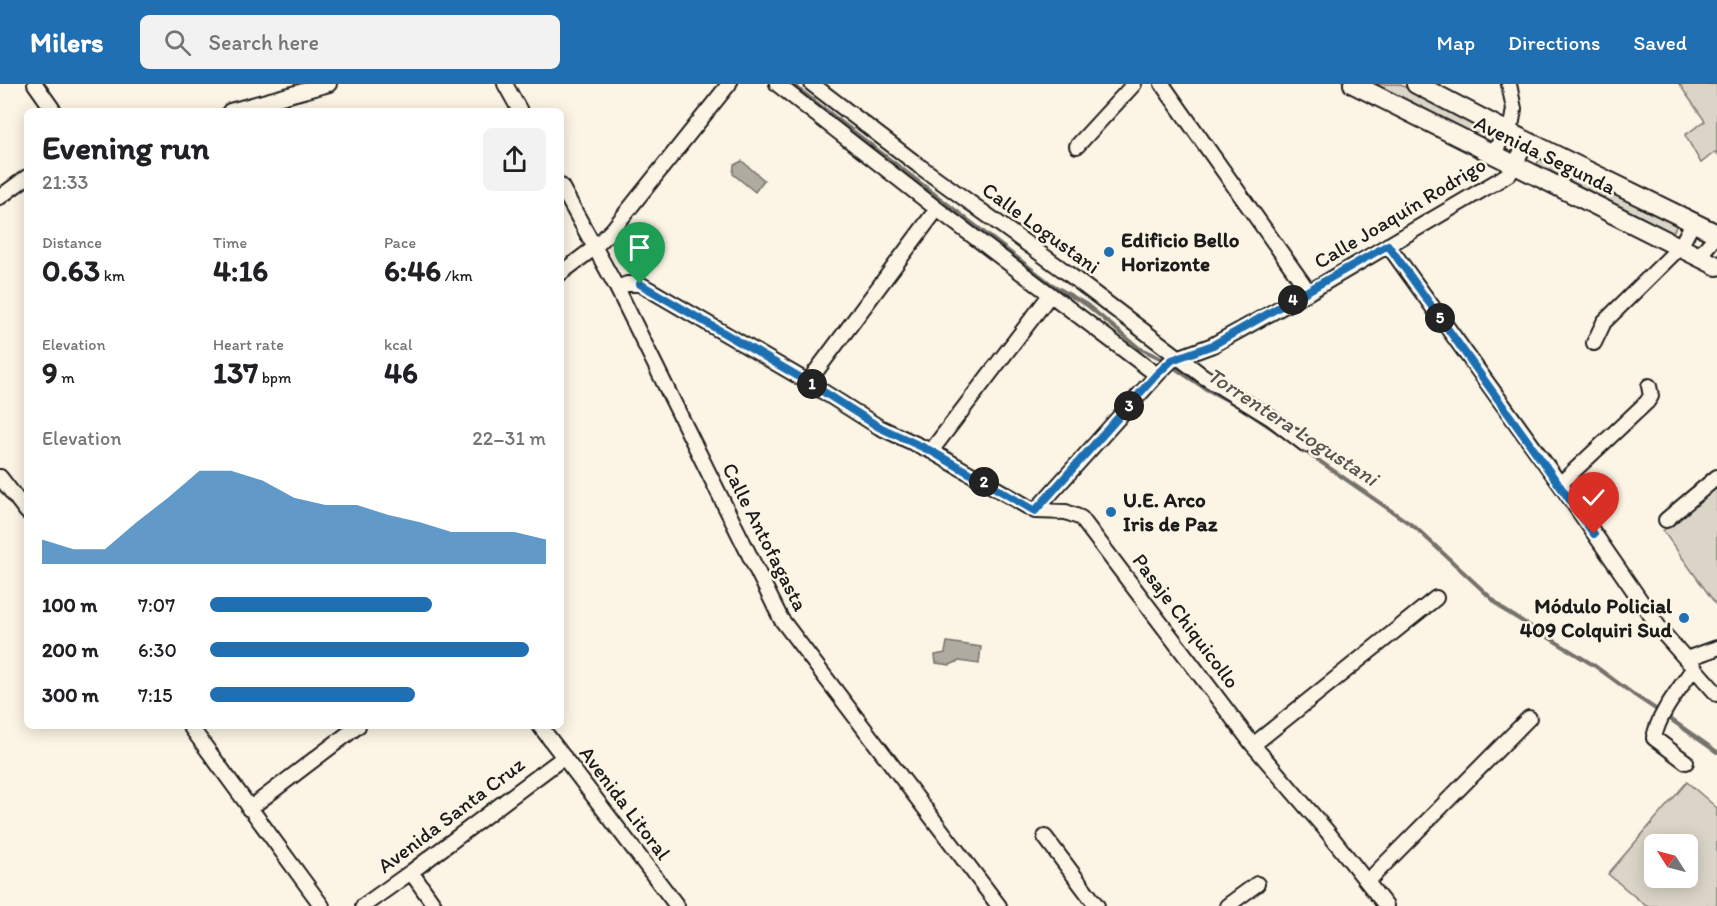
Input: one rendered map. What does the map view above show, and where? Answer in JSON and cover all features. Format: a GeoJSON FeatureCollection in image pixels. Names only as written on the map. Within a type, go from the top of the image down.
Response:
{"type":"FeatureCollection","features":[{"type":"Feature","properties":{"kind":"main road","name":"Avenida Segunda"},"geometry":{"type":"LineString","coordinates":[[1353,84],[1717,266]]}},
{"type":"Feature","properties":{"kind":"main road","name":"Avenida Segunda"},"geometry":{"type":"LineString","coordinates":[[1416,84],[1506,131],[1717,234]]}},
{"type":"Feature","properties":{"kind":"street"},"geometry":{"type":"LineString","coordinates":[[35,84],[52,108]]}},
{"type":"Feature","properties":{"kind":"street"},"geometry":{"type":"LineString","coordinates":[[254,108],[270,106],[329,84]]}},
{"type":"Feature","properties":{"kind":"street"},"geometry":{"type":"LineString","coordinates":[[505,84],[518,108]]}},
{"type":"Feature","properties":{"kind":"street"},"geometry":{"type":"LineString","coordinates":[[564,271],[594,248],[613,229],[729,84]]}},
{"type":"Feature","properties":{"kind":"street","name":"Calle Logustani"},"geometry":{"type":"LineString","coordinates":[[777,84],[1050,295],[1168,365],[1215,385],[1270,418],[1306,445]]}},
{"type":"Feature","properties":{"kind":"street","name":"Calle Logustani"},"geometry":{"type":"LineString","coordinates":[[812,84],[918,165],[1066,272],[1168,365]]}},
{"type":"Feature","properties":{"kind":"street"},"geometry":{"type":"LineString","coordinates":[[1077,146],[1134,84]]}},
{"type":"Feature","properties":{"kind":"street"},"geometry":{"type":"LineString","coordinates":[[1162,84],[1309,292]]}},
{"type":"Feature","properties":{"kind":"street"},"geometry":{"type":"LineString","coordinates":[[1493,154],[1512,120],[1514,109],[1509,84]]}},
{"type":"Feature","properties":{"kind":"street","name":"Calle Joaquín Rodrigo"},"geometry":{"type":"LineString","coordinates":[[1035,511],[1168,365],[1213,345],[1309,292],[1499,180],[1510,173],[1527,141]]}},
{"type":"Feature","properties":{"kind":"street"},"geometry":{"type":"LineString","coordinates":[[0,197],[24,179]]}},
{"type":"Feature","properties":{"kind":"street","name":"Calle Antofagasta"},"geometry":{"type":"LineString","coordinates":[[564,192],[617,288],[781,618],[993,903]]}},
{"type":"Feature","properties":{"kind":"street"},"geometry":{"type":"LineString","coordinates":[[808,382],[937,209]]}},
{"type":"Feature","properties":{"kind":"street"},"geometry":{"type":"LineString","coordinates":[[1594,343],[1604,322],[1680,247],[1694,221]]}},
{"type":"Feature","properties":{"kind":"street"},"geometry":{"type":"LineString","coordinates":[[1698,257],[1717,234]]}},
{"type":"Feature","properties":{"kind":"street"},"geometry":{"type":"LineString","coordinates":[[1388,245],[1560,484],[1663,633],[1717,694]]}},
{"type":"Feature","properties":{"kind":"street","name":"Pasaje Chiquicollo"},"geometry":{"type":"LineString","coordinates":[[617,288],[627,284],[640,284],[808,382],[879,427],[931,451],[1035,511],[1066,512],[1081,518],[1253,744],[1326,830],[1386,906]]}},
{"type":"Feature","properties":{"kind":"street"},"geometry":{"type":"LineString","coordinates":[[931,451],[1050,295]]}},
{"type":"Feature","properties":{"kind":"street"},"geometry":{"type":"LineString","coordinates":[[1560,484],[1647,402],[1651,396],[1650,386]]}},
{"type":"Feature","properties":{"kind":"street"},"geometry":{"type":"LineString","coordinates":[[0,477],[24,508]]}},
{"type":"Feature","properties":{"kind":"street"},"geometry":{"type":"LineString","coordinates":[[1666,520],[1717,477]]}},
{"type":"Feature","properties":{"kind":"street"},"geometry":{"type":"LineString","coordinates":[[1253,744],[1436,598]]}},
{"type":"Feature","properties":{"kind":"street"},"geometry":{"type":"LineString","coordinates":[[1686,762],[1654,738],[1656,726],[1690,663],[1717,648]]}},
{"type":"Feature","properties":{"kind":"street"},"geometry":{"type":"LineString","coordinates":[[1367,882],[1529,718]]}},
{"type":"Feature","properties":{"kind":"street"},"geometry":{"type":"LineString","coordinates":[[192,729],[322,906]]}},
{"type":"Feature","properties":{"kind":"street"},"geometry":{"type":"LineString","coordinates":[[249,809],[354,729]]}},
{"type":"Feature","properties":{"kind":"street","name":"Avenida Litoral"},"geometry":{"type":"LineString","coordinates":[[542,729],[677,906]]}},
{"type":"Feature","properties":{"kind":"street","name":"Avenida Santa Cruz"},"geometry":{"type":"LineString","coordinates":[[363,906],[564,758]]}},
{"type":"Feature","properties":{"kind":"street"},"geometry":{"type":"LineString","coordinates":[[1045,837],[1097,906]]}},
{"type":"Feature","properties":{"kind":"street"},"geometry":{"type":"LineString","coordinates":[[411,872],[435,906]]}},
{"type":"Feature","properties":{"kind":"street"},"geometry":{"type":"LineString","coordinates":[[1227,906],[1257,884]]}},
{"type":"Feature","properties":{"kind":"shaded area"},"geometry":{"type":"Polygon","coordinates":[[[1374,84],[1399,84],[1487,132],[1481,138],[1374,84]]]}},
{"type":"Feature","properties":{"kind":"shaded area"},"geometry":{"type":"Polygon","coordinates":[[[1679,84],[1717,84],[1717,154],[1715,152],[1701,163],[1685,135],[1705,121],[1679,84]]]}},
{"type":"Feature","properties":{"kind":"shaded area"},"geometry":{"type":"Polygon","coordinates":[[[1541,156],[1677,224],[1673,233],[1537,164],[1541,156]]]}},
{"type":"Feature","properties":{"kind":"shaded area"},"geometry":{"type":"Polygon","coordinates":[[[742,161],[764,180],[755,192],[733,174],[734,165],[742,161]]]}},
{"type":"Feature","properties":{"kind":"shaded area"},"geometry":{"type":"Polygon","coordinates":[[[1717,486],[1717,606],[1663,531],[1717,486]]]}},
{"type":"Feature","properties":{"kind":"shaded area"},"geometry":{"type":"Polygon","coordinates":[[[947,642],[981,647],[979,664],[959,661],[950,665],[936,663],[935,655],[945,653],[947,642]]]}},
{"type":"Feature","properties":{"kind":"shaded area"},"geometry":{"type":"Polygon","coordinates":[[[1687,782],[1717,808],[1717,906],[1646,906],[1608,874],[1687,782]]]}},
{"type":"Feature","properties":{"kind":"waterway","name":"Torrentera Logustani"},"geometry":{"type":"LineString","coordinates":[[792,84],[1051,284],[1087,305],[1139,348],[1160,358],[1291,441]]}},
{"type":"Feature","properties":{"kind":"waterway","name":"Torrentera Logustani"},"geometry":{"type":"LineString","coordinates":[[1302,449],[1416,528],[1504,610],[1595,666],[1660,712]]}},
{"type":"Feature","properties":{"kind":"waterway","name":"Torrentera Logustani"},"geometry":{"type":"LineString","coordinates":[[1666,716],[1717,752]]}},
{"type":"Feature","properties":{"kind":"place","name":"Edificio Bello Horizonte"},"geometry":{"type":"Point","coordinates":[1109,252]}},
{"type":"Feature","properties":{"kind":"place","name":"U.E. Arco Iris de Paz"},"geometry":{"type":"Point","coordinates":[1111,512]}},
{"type":"Feature","properties":{"kind":"place","name":"Módulo Policial 409 Colquiri Sud"},"geometry":{"type":"Point","coordinates":[1684,618]}},
{"type":"Feature","properties":{"kind":"route"},"geometry":{"type":"LineString","coordinates":[[640,284],[808,382],[879,427],[931,451],[1035,511],[1172,360],[1213,345],[1388,245],[1594,534]]}}]}
